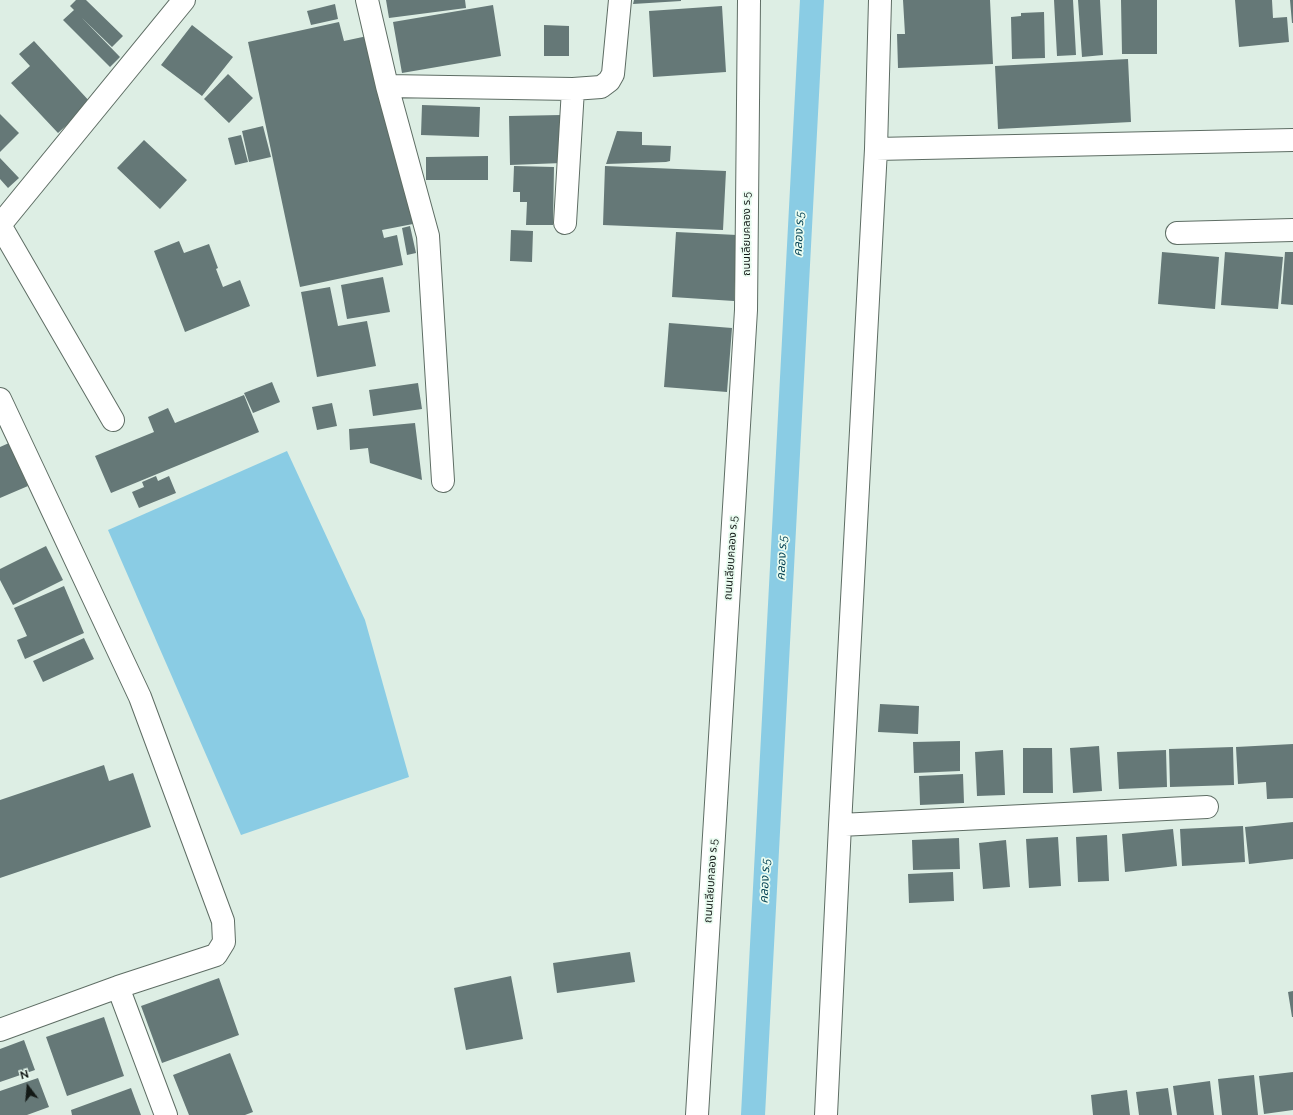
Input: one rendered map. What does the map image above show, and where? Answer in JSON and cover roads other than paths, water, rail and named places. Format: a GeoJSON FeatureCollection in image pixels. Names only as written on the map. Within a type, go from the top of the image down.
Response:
{"type":"FeatureCollection","features":[{"type":"Feature","properties":{"kind":"street"},"geometry":{"type":"LineString","coordinates":[[114,420],[0,225],[184,0]]}},
{"type":"Feature","properties":{"kind":"street"},"geometry":{"type":"LineString","coordinates":[[367,0],[387,86],[428,236],[443,481]]}},
{"type":"Feature","properties":{"kind":"street"},"geometry":{"type":"LineString","coordinates":[[387,86],[601,88],[612,77],[620,0]]}},
{"type":"Feature","properties":{"kind":"street","name":"ถนนเลียบคลอง ร.5"},"geometry":{"type":"LineString","coordinates":[[697,1115],[746,310],[749,0]]}},
{"type":"Feature","properties":{"kind":"street"},"geometry":{"type":"LineString","coordinates":[[826,1115],[876,149],[880,0]]}},
{"type":"Feature","properties":{"kind":"street"},"geometry":{"type":"LineString","coordinates":[[566,223],[574,88]]}},
{"type":"Feature","properties":{"kind":"street"},"geometry":{"type":"LineString","coordinates":[[876,149],[1293,140]]}},
{"type":"Feature","properties":{"kind":"street"},"geometry":{"type":"LineString","coordinates":[[1177,233],[1293,230]]}},
{"type":"Feature","properties":{"kind":"street"},"geometry":{"type":"LineString","coordinates":[[0,399],[140,697],[223,921],[224,942],[216,955],[118,987],[0,1030]]}},
{"type":"Feature","properties":{"kind":"street"},"geometry":{"type":"LineString","coordinates":[[840,825],[1207,807]]}},
{"type":"Feature","properties":{"kind":"street"},"geometry":{"type":"LineString","coordinates":[[118,987],[166,1115]]}},
{"type":"Feature","properties":{"kind":"water"},"geometry":{"type":"Polygon","coordinates":[[[287,451],[365,620],[409,777],[241,835],[108,530],[287,451]]]}},
{"type":"Feature","properties":{"kind":"waterway","name":"คลอง ร.5"},"geometry":{"type":"LineString","coordinates":[[753,1115],[812,0]]}}]}
